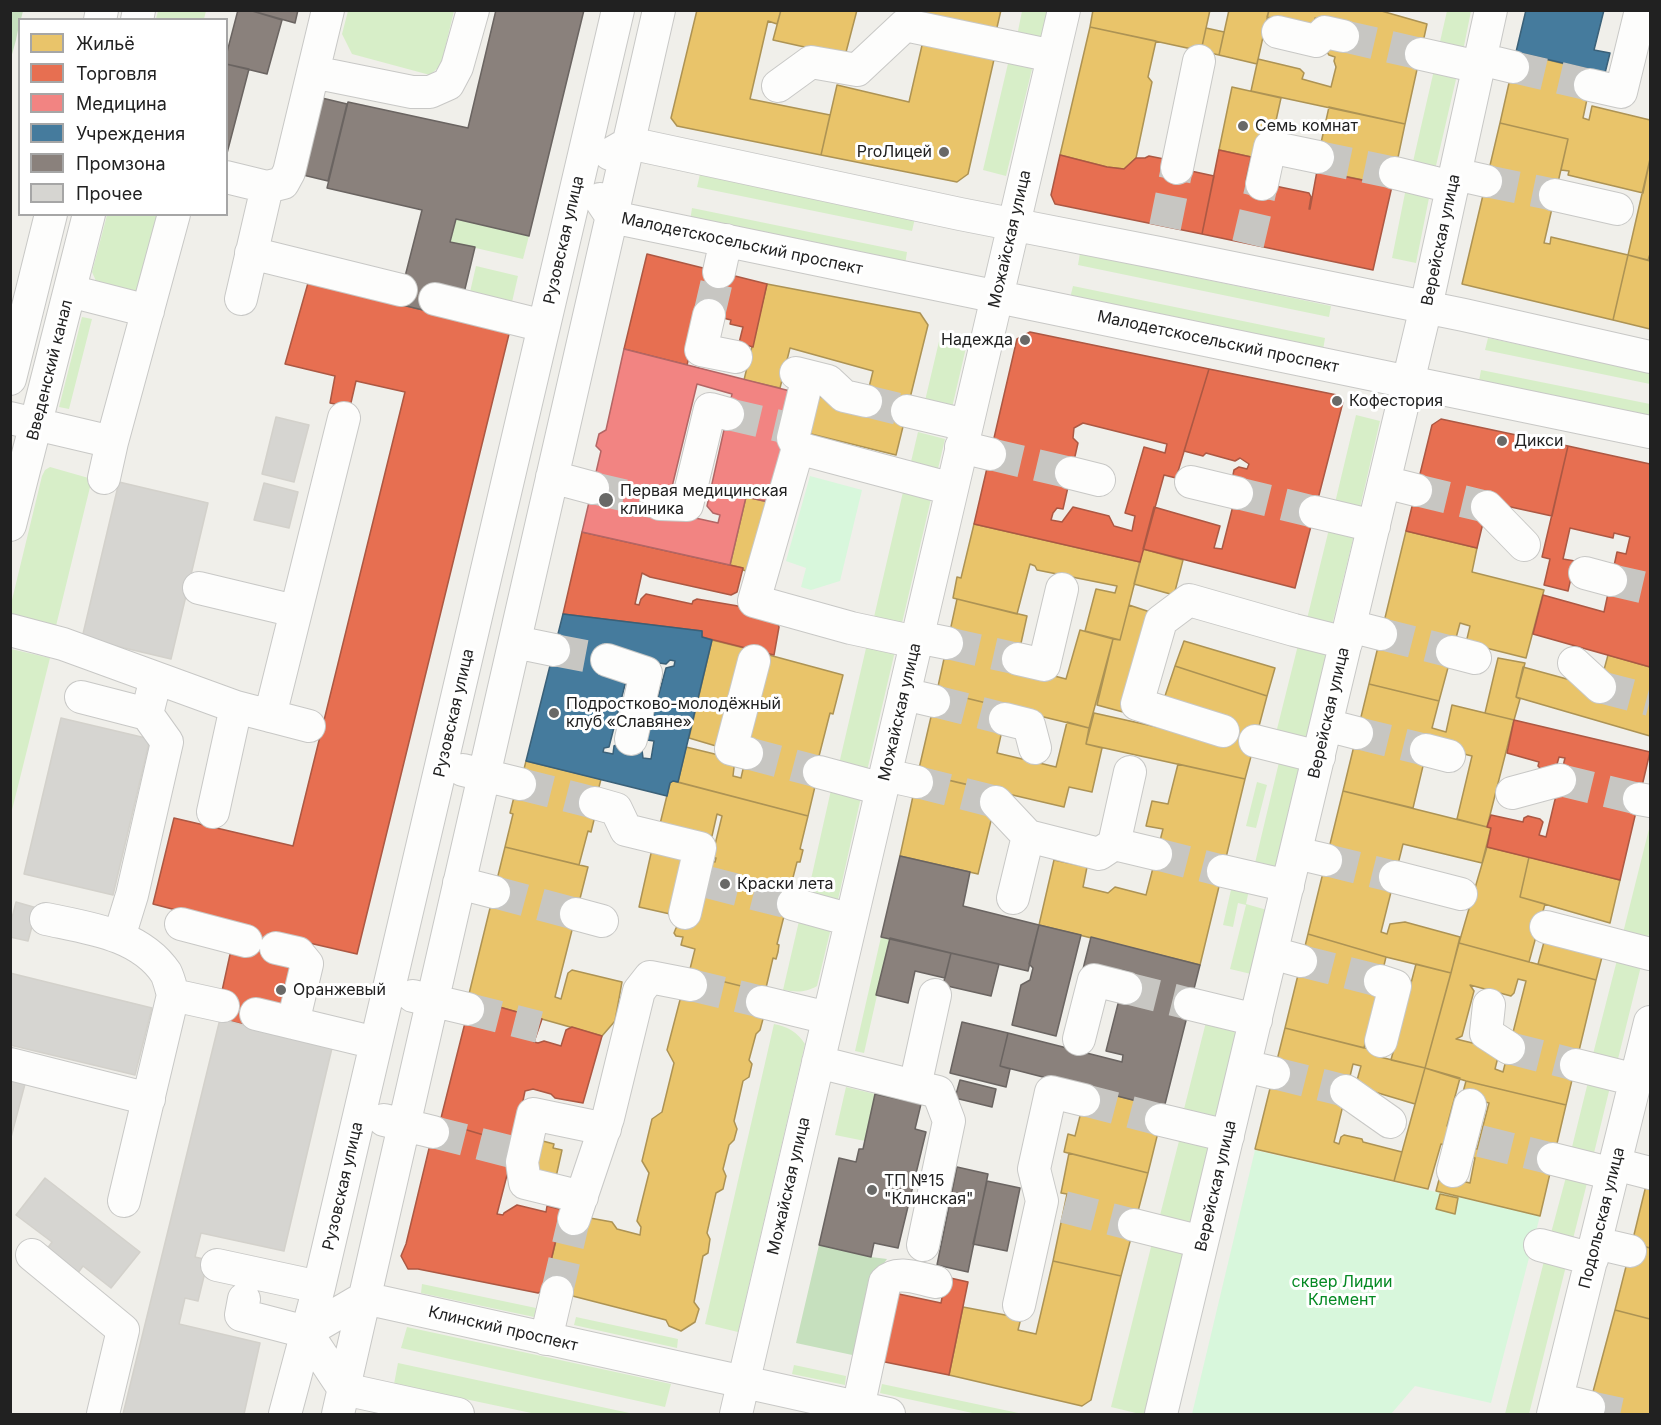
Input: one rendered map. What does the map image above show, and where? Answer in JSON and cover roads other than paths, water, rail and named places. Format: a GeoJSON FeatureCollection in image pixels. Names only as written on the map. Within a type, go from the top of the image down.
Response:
{"type":"FeatureCollection","features":[{"type":"Feature","properties":{"kind":"street"},"geometry":{"type":"LineString","coordinates":[[228,177],[267,187],[283,183],[289,172],[328,10]]}},
{"type":"Feature","properties":{"kind":"street"},"geometry":{"type":"LineString","coordinates":[[313,72],[412,92],[430,92],[448,84],[458,67],[473,10]]}},
{"type":"Feature","properties":{"kind":"street","name":"Рузовская улица"},"geometry":{"type":"LineString","coordinates":[[285,1414],[319,1287],[618,10]]}},
{"type":"Feature","properties":{"kind":"street"},"geometry":{"type":"LineString","coordinates":[[341,1402],[364,1298],[418,1129],[432,1001],[659,10]]}},
{"type":"Feature","properties":{"kind":"street","name":"Можайская улица"},"geometry":{"type":"LineString","coordinates":[[736,1414],[904,694],[927,640],[952,489],[972,442],[997,297],[1064,10]]}},
{"type":"Feature","properties":{"kind":"street","name":"Верейская улица"},"geometry":{"type":"LineString","coordinates":[[1161,1414],[1228,1136],[1259,1069],[1256,1020],[1426,307],[1491,10]]}},
{"type":"Feature","properties":{"kind":"street"},"geometry":{"type":"LineString","coordinates":[[1590,85],[1621,92],[1641,10]]}},
{"type":"Feature","properties":{"kind":"street"},"geometry":{"type":"LineString","coordinates":[[778,86],[811,62],[857,70],[907,18],[1053,56]]}},
{"type":"Feature","properties":{"kind":"street"},"geometry":{"type":"LineString","coordinates":[[1278,32],[1316,41],[1325,32],[1343,36]]}},
{"type":"Feature","properties":{"kind":"street"},"geometry":{"type":"LineString","coordinates":[[1421,54],[1513,67]]}},
{"type":"Feature","properties":{"kind":"street"},"geometry":{"type":"LineString","coordinates":[[1177,168],[1198,61]]}},
{"type":"Feature","properties":{"kind":"street"},"geometry":{"type":"LineString","coordinates":[[581,171],[629,143],[1014,225],[1162,240],[1245,257],[1426,307],[1650,357]]}},
{"type":"Feature","properties":{"kind":"street"},"geometry":{"type":"LineString","coordinates":[[1262,184],[1269,147],[1318,157]]}},
{"type":"Feature","properties":{"kind":"street","name":"Малодетскосельский проспект"},"geometry":{"type":"LineString","coordinates":[[581,171],[612,217],[1650,432]]}},
{"type":"Feature","properties":{"kind":"street"},"geometry":{"type":"LineString","coordinates":[[1395,173],[1453,181],[1486,181]]}},
{"type":"Feature","properties":{"kind":"street"},"geometry":{"type":"LineString","coordinates":[[241,299],[267,187]]}},
{"type":"Feature","properties":{"kind":"street"},"geometry":{"type":"LineString","coordinates":[[1555,195],[1617,209]]}},
{"type":"Feature","properties":{"kind":"street"},"geometry":{"type":"LineString","coordinates":[[10,380],[51,216]]}},
{"type":"Feature","properties":{"kind":"street","name":"Введенский канал"},"geometry":{"type":"LineString","coordinates":[[10,525],[23,421],[70,291],[89,216]]}},
{"type":"Feature","properties":{"kind":"street"},"geometry":{"type":"LineString","coordinates":[[104,478],[173,216]]}},
{"type":"Feature","properties":{"kind":"street"},"geometry":{"type":"LineString","coordinates":[[719,272],[726,240]]}},
{"type":"Feature","properties":{"kind":"street"},"geometry":{"type":"LineString","coordinates":[[251,253],[401,290]]}},
{"type":"Feature","properties":{"kind":"street"},"geometry":{"type":"LineString","coordinates":[[70,291],[148,311]]}},
{"type":"Feature","properties":{"kind":"street"},"geometry":{"type":"LineString","coordinates":[[435,299],[544,326]]}},
{"type":"Feature","properties":{"kind":"street"},"geometry":{"type":"LineString","coordinates":[[709,315],[701,350],[736,357]]}},
{"type":"Feature","properties":{"kind":"street"},"geometry":{"type":"LineString","coordinates":[[866,401],[844,396],[828,381],[802,375],[794,435],[754,601],[851,628],[927,640]]}},
{"type":"Feature","properties":{"kind":"street"},"geometry":{"type":"LineString","coordinates":[[660,504],[687,505],[710,409],[728,414]]}},
{"type":"Feature","properties":{"kind":"street"},"geometry":{"type":"LineString","coordinates":[[907,411],[972,442]]}},
{"type":"Feature","properties":{"kind":"street"},"geometry":{"type":"LineString","coordinates":[[270,716],[344,418]]}},
{"type":"Feature","properties":{"kind":"street"},"geometry":{"type":"LineString","coordinates":[[23,421],[112,442]]}},
{"type":"Feature","properties":{"kind":"street"},"geometry":{"type":"LineString","coordinates":[[794,435],[952,489]]}},
{"type":"Feature","properties":{"kind":"street"},"geometry":{"type":"LineString","coordinates":[[552,477],[592,488]]}},
{"type":"Feature","properties":{"kind":"street"},"geometry":{"type":"LineString","coordinates":[[1191,482],[1237,493]]}},
{"type":"Feature","properties":{"kind":"street"},"geometry":{"type":"LineString","coordinates":[[1384,482],[1416,490]]}},
{"type":"Feature","properties":{"kind":"street"},"geometry":{"type":"LineString","coordinates":[[1486,507],[1524,545]]}},
{"type":"Feature","properties":{"kind":"street"},"geometry":{"type":"LineString","coordinates":[[1315,512],[1374,526]]}},
{"type":"Feature","properties":{"kind":"street"},"geometry":{"type":"LineString","coordinates":[[200,588],[295,611]]}},
{"type":"Feature","properties":{"kind":"street"},"geometry":{"type":"LineString","coordinates":[[1018,659],[1044,665],[1062,589]]}},
{"type":"Feature","properties":{"kind":"street"},"geometry":{"type":"LineString","coordinates":[[1223,731],[1137,704],[1161,621],[1189,600],[1294,630],[1381,634]]}},
{"type":"Feature","properties":{"kind":"street"},"geometry":{"type":"LineString","coordinates":[[10,630],[63,644],[236,707],[309,726]]}},
{"type":"Feature","properties":{"kind":"street"},"geometry":{"type":"LineString","coordinates":[[515,642],[554,650]]}},
{"type":"Feature","properties":{"kind":"street"},"geometry":{"type":"LineString","coordinates":[[607,660],[646,674],[630,739]]}},
{"type":"Feature","properties":{"kind":"street"},"geometry":{"type":"LineString","coordinates":[[747,753],[731,749],[754,661]]}},
{"type":"Feature","properties":{"kind":"street"},"geometry":{"type":"LineString","coordinates":[[1574,663],[1600,687]]}},
{"type":"Feature","properties":{"kind":"street"},"geometry":{"type":"LineString","coordinates":[[147,714],[156,678]]}},
{"type":"Feature","properties":{"kind":"street"},"geometry":{"type":"LineString","coordinates":[[904,694],[934,701]]}},
{"type":"Feature","properties":{"kind":"street"},"geometry":{"type":"LineString","coordinates":[[81,697],[147,714],[167,742],[132,895],[119,936]]}},
{"type":"Feature","properties":{"kind":"street"},"geometry":{"type":"LineString","coordinates":[[213,812],[236,707]]}},
{"type":"Feature","properties":{"kind":"street"},"geometry":{"type":"LineString","coordinates":[[1005,719],[1029,725],[1035,748]]}},
{"type":"Feature","properties":{"kind":"street"},"geometry":{"type":"LineString","coordinates":[[1326,725],[1357,733]]}},
{"type":"Feature","properties":{"kind":"street"},"geometry":{"type":"LineString","coordinates":[[1255,741],[1318,757]]}},
{"type":"Feature","properties":{"kind":"street"},"geometry":{"type":"LineString","coordinates":[[442,765],[520,784]]}},
{"type":"Feature","properties":{"kind":"street"},"geometry":{"type":"LineString","coordinates":[[996,802],[1028,836],[1099,854],[1114,844],[1130,771]]}},
{"type":"Feature","properties":{"kind":"street"},"geometry":{"type":"LineString","coordinates":[[819,772],[883,782],[917,782]]}},
{"type":"Feature","properties":{"kind":"street"},"geometry":{"type":"LineString","coordinates":[[1512,793],[1560,780]]}},
{"type":"Feature","properties":{"kind":"street"},"geometry":{"type":"LineString","coordinates":[[595,803],[616,809],[626,830],[700,848],[700,880],[685,913]]}},
{"type":"Feature","properties":{"kind":"street"},"geometry":{"type":"LineString","coordinates":[[1013,898],[1028,836]]}},
{"type":"Feature","properties":{"kind":"street"},"geometry":{"type":"LineString","coordinates":[[1114,844],[1156,854]]}},
{"type":"Feature","properties":{"kind":"street"},"geometry":{"type":"LineString","coordinates":[[1296,853],[1326,860]]}},
{"type":"Feature","properties":{"kind":"street"},"geometry":{"type":"LineString","coordinates":[[1223,871],[1288,886]]}},
{"type":"Feature","properties":{"kind":"street"},"geometry":{"type":"LineString","coordinates":[[1395,877],[1461,894]]}},
{"type":"Feature","properties":{"kind":"street"},"geometry":{"type":"LineString","coordinates":[[459,883],[494,892]]}},
{"type":"Feature","properties":{"kind":"street"},"geometry":{"type":"LineString","coordinates":[[793,904],[851,920]]}},
{"type":"Feature","properties":{"kind":"street"},"geometry":{"type":"LineString","coordinates":[[46,919],[119,936],[148,953],[167,974],[173,995],[124,1201]]}},
{"type":"Feature","properties":{"kind":"street"},"geometry":{"type":"LineString","coordinates":[[181,924],[246,940]]}},
{"type":"Feature","properties":{"kind":"street"},"geometry":{"type":"LineString","coordinates":[[1546,927],[1650,954]]}},
{"type":"Feature","properties":{"kind":"street"},"geometry":{"type":"LineString","coordinates":[[276,948],[298,953],[307,964],[293,1023]]}},
{"type":"Feature","properties":{"kind":"street"},"geometry":{"type":"LineString","coordinates":[[1272,953],[1301,961]]}},
{"type":"Feature","properties":{"kind":"street"},"geometry":{"type":"LineString","coordinates":[[605,1129],[533,1114],[518,1153],[522,1162],[525,1183],[578,1208],[605,1129],[639,991],[650,976],[690,985]]}},
{"type":"Feature","properties":{"kind":"street"},"geometry":{"type":"LineString","coordinates":[[1079,1039],[1094,980],[1126,988]]}},
{"type":"Feature","properties":{"kind":"street"},"geometry":{"type":"LineString","coordinates":[[1380,981],[1395,986],[1381,1041]]}},
{"type":"Feature","properties":{"kind":"street"},"geometry":{"type":"LineString","coordinates":[[388,991],[468,1010]]}},
{"type":"Feature","properties":{"kind":"street"},"geometry":{"type":"LineString","coordinates":[[915,1086],[935,994]]}},
{"type":"Feature","properties":{"kind":"street"},"geometry":{"type":"LineString","coordinates":[[173,995],[223,1005]]}},
{"type":"Feature","properties":{"kind":"street"},"geometry":{"type":"LineString","coordinates":[[762,1002],[828,1018]]}},
{"type":"Feature","properties":{"kind":"street"},"geometry":{"type":"LineString","coordinates":[[1190,1004],[1256,1020]]}},
{"type":"Feature","properties":{"kind":"street"},"geometry":{"type":"LineString","coordinates":[[1489,1005],[1486,1033],[1509,1048]]}},
{"type":"Feature","properties":{"kind":"street"},"geometry":{"type":"LineString","coordinates":[[256,1014],[376,1043]]}},
{"type":"Feature","properties":{"kind":"street","name":"Подольская улица"},"geometry":{"type":"LineString","coordinates":[[1555,1407],[1650,1022]]}},
{"type":"Feature","properties":{"kind":"street"},"geometry":{"type":"LineString","coordinates":[[818,1062],[938,1092],[949,1121],[922,1245]]}},
{"type":"Feature","properties":{"kind":"street"},"geometry":{"type":"LineString","coordinates":[[10,1065],[148,1099]]}},
{"type":"Feature","properties":{"kind":"street"},"geometry":{"type":"LineString","coordinates":[[1576,1065],[1636,1080]]}},
{"type":"Feature","properties":{"kind":"street"},"geometry":{"type":"LineString","coordinates":[[1346,1091],[1390,1122]]}},
{"type":"Feature","properties":{"kind":"street"},"geometry":{"type":"LineString","coordinates":[[1019,1305],[1053,1204],[1034,1168],[1051,1092],[1084,1101]]}},
{"type":"Feature","properties":{"kind":"street"},"geometry":{"type":"LineString","coordinates":[[1453,1171],[1471,1138],[1470,1105]]}},
{"type":"Feature","properties":{"kind":"street"},"geometry":{"type":"LineString","coordinates":[[359,1114],[418,1129]]}},
{"type":"Feature","properties":{"kind":"street"},"geometry":{"type":"LineString","coordinates":[[1161,1120],[1228,1136]]}},
{"type":"Feature","properties":{"kind":"street"},"geometry":{"type":"LineString","coordinates":[[1553,1159],[1650,1173]]}},
{"type":"Feature","properties":{"kind":"street"},"geometry":{"type":"LineString","coordinates":[[1134,1225],[1202,1242]]}},
{"type":"Feature","properties":{"kind":"street"},"geometry":{"type":"LineString","coordinates":[[1540,1245],[1594,1251],[1630,1251]]}},
{"type":"Feature","properties":{"kind":"street"},"geometry":{"type":"LineString","coordinates":[[32,1255],[123,1330],[103,1414]]}},
{"type":"Feature","properties":{"kind":"street"},"geometry":{"type":"LineString","coordinates":[[217,1265],[319,1287]]}},
{"type":"Feature","properties":{"kind":"street"},"geometry":{"type":"LineString","coordinates":[[858,1408],[885,1282],[897,1275],[936,1282]]}},
{"type":"Feature","properties":{"kind":"street"},"geometry":{"type":"LineString","coordinates":[[546,1339],[557,1292]]}},
{"type":"Feature","properties":{"kind":"street"},"geometry":{"type":"LineString","coordinates":[[244,1299],[241,1315],[306,1332],[364,1298]]}},
{"type":"Feature","properties":{"kind":"street","name":"Клинский проспект"},"geometry":{"type":"LineString","coordinates":[[364,1298],[889,1414]]}},
{"type":"Feature","properties":{"kind":"street"},"geometry":{"type":"LineString","coordinates":[[306,1332],[341,1402]]}},
{"type":"Feature","properties":{"kind":"street"},"geometry":{"type":"LineString","coordinates":[[341,1402],[458,1414]]}},
{"type":"Feature","properties":{"kind":"street"},"geometry":{"type":"LineString","coordinates":[[1555,1407],[1589,1407]]}},
{"type":"Feature","properties":{"kind":"tunnel"},"geometry":{"type":"LineString","coordinates":[[1343,36],[1421,54]]}},
{"type":"Feature","properties":{"kind":"tunnel"},"geometry":{"type":"LineString","coordinates":[[1513,67],[1590,85]]}},
{"type":"Feature","properties":{"kind":"tunnel"},"geometry":{"type":"LineString","coordinates":[[1318,157],[1395,173]]}},
{"type":"Feature","properties":{"kind":"tunnel"},"geometry":{"type":"LineString","coordinates":[[1165,227],[1177,168]]}},
{"type":"Feature","properties":{"kind":"tunnel"},"geometry":{"type":"LineString","coordinates":[[1486,181],[1555,195]]}},
{"type":"Feature","properties":{"kind":"tunnel"},"geometry":{"type":"LineString","coordinates":[[1248,244],[1262,184]]}},
{"type":"Feature","properties":{"kind":"tunnel"},"geometry":{"type":"LineString","coordinates":[[709,315],[719,272]]}},
{"type":"Feature","properties":{"kind":"tunnel"},"geometry":{"type":"LineString","coordinates":[[866,401],[907,411]]}},
{"type":"Feature","properties":{"kind":"tunnel"},"geometry":{"type":"LineString","coordinates":[[728,414],[788,428]]}},
{"type":"Feature","properties":{"kind":"tunnel"},"geometry":{"type":"LineString","coordinates":[[990,454],[1071,473]]}},
{"type":"Feature","properties":{"kind":"tunnel"},"geometry":{"type":"LineString","coordinates":[[593,488],[660,504]]}},
{"type":"Feature","properties":{"kind":"tunnel"},"geometry":{"type":"LineString","coordinates":[[1416,490],[1487,507]]}},
{"type":"Feature","properties":{"kind":"tunnel"},"geometry":{"type":"LineString","coordinates":[[1237,493],[1315,512]]}},
{"type":"Feature","properties":{"kind":"tunnel"},"geometry":{"type":"LineString","coordinates":[[1611,580],[1650,589]]}},
{"type":"Feature","properties":{"kind":"tunnel"},"geometry":{"type":"LineString","coordinates":[[1381,634],[1452,652]]}},
{"type":"Feature","properties":{"kind":"tunnel"},"geometry":{"type":"LineString","coordinates":[[947,643],[1018,659]]}},
{"type":"Feature","properties":{"kind":"tunnel"},"geometry":{"type":"LineString","coordinates":[[554,650],[607,660]]}},
{"type":"Feature","properties":{"kind":"tunnel"},"geometry":{"type":"LineString","coordinates":[[1600,687],[1650,700]]}},
{"type":"Feature","properties":{"kind":"tunnel"},"geometry":{"type":"LineString","coordinates":[[934,701],[1005,719]]}},
{"type":"Feature","properties":{"kind":"tunnel"},"geometry":{"type":"LineString","coordinates":[[1357,733],[1426,750]]}},
{"type":"Feature","properties":{"kind":"tunnel"},"geometry":{"type":"LineString","coordinates":[[747,753],[819,772]]}},
{"type":"Feature","properties":{"kind":"tunnel"},"geometry":{"type":"LineString","coordinates":[[1560,780],[1639,799]]}},
{"type":"Feature","properties":{"kind":"tunnel"},"geometry":{"type":"LineString","coordinates":[[917,782],[996,802]]}},
{"type":"Feature","properties":{"kind":"tunnel"},"geometry":{"type":"LineString","coordinates":[[520,784],[595,803]]}},
{"type":"Feature","properties":{"kind":"tunnel"},"geometry":{"type":"LineString","coordinates":[[1156,854],[1223,871]]}},
{"type":"Feature","properties":{"kind":"tunnel"},"geometry":{"type":"LineString","coordinates":[[1326,860],[1395,877]]}},
{"type":"Feature","properties":{"kind":"tunnel"},"geometry":{"type":"LineString","coordinates":[[707,882],[793,904]]}},
{"type":"Feature","properties":{"kind":"tunnel"},"geometry":{"type":"LineString","coordinates":[[494,892],[576,914]]}},
{"type":"Feature","properties":{"kind":"tunnel"},"geometry":{"type":"LineString","coordinates":[[1301,961],[1380,981]]}},
{"type":"Feature","properties":{"kind":"tunnel"},"geometry":{"type":"LineString","coordinates":[[691,985],[762,1002]]}},
{"type":"Feature","properties":{"kind":"tunnel"},"geometry":{"type":"LineString","coordinates":[[1126,988],[1190,1004]]}},
{"type":"Feature","properties":{"kind":"tunnel"},"geometry":{"type":"LineString","coordinates":[[468,1009],[539,1027]]}},
{"type":"Feature","properties":{"kind":"tunnel"},"geometry":{"type":"LineString","coordinates":[[1509,1048],[1576,1065]]}},
{"type":"Feature","properties":{"kind":"tunnel"},"geometry":{"type":"LineString","coordinates":[[1274,1073],[1346,1091]]}},
{"type":"Feature","properties":{"kind":"tunnel"},"geometry":{"type":"LineString","coordinates":[[1084,1100],[1161,1120]]}},
{"type":"Feature","properties":{"kind":"tunnel"},"geometry":{"type":"LineString","coordinates":[[433,1132],[512,1152]]}},
{"type":"Feature","properties":{"kind":"tunnel"},"geometry":{"type":"LineString","coordinates":[[1480,1141],[1553,1159]]}},
{"type":"Feature","properties":{"kind":"tunnel"},"geometry":{"type":"LineString","coordinates":[[1064,1207],[1134,1225]]}},
{"type":"Feature","properties":{"kind":"tunnel"},"geometry":{"type":"LineString","coordinates":[[557,1292],[574,1219]]}},
{"type":"Feature","properties":{"kind":"tunnel"},"geometry":{"type":"LineString","coordinates":[[1589,1407],[1622,1414]]}},
{"type":"Feature","properties":{"kind":"place","name":"Семь комнат"},"geometry":{"type":"Point","coordinates":[1243,126]}},
{"type":"Feature","properties":{"kind":"place","name":"ProЛицей"},"geometry":{"type":"Point","coordinates":[944,152]}},
{"type":"Feature","properties":{"kind":"place","name":"Надежда"},"geometry":{"type":"Point","coordinates":[1025,340]}},
{"type":"Feature","properties":{"kind":"place","name":"Кофестория"},"geometry":{"type":"Point","coordinates":[1337,401]}},
{"type":"Feature","properties":{"kind":"place","name":"Дикси"},"geometry":{"type":"Point","coordinates":[1502,441]}},
{"type":"Feature","properties":{"kind":"place","name":"Первая медицинская клиника"},"geometry":{"type":"Point","coordinates":[606,500]}},
{"type":"Feature","properties":{"kind":"place","name":"Подростково-молодёжный клуб «Славяне»"},"geometry":{"type":"Point","coordinates":[554,713]}},
{"type":"Feature","properties":{"kind":"place","name":"Краски лета"},"geometry":{"type":"Point","coordinates":[725,884]}},
{"type":"Feature","properties":{"kind":"place","name":"Оранжевый"},"geometry":{"type":"Point","coordinates":[281,990]}},
{"type":"Feature","properties":{"kind":"place","name":"ТП №15 \"Клинская\""},"geometry":{"type":"Point","coordinates":[872,1190]}},
{"type":"Feature","properties":{"kind":"park label","name":"сквер Лидии Клемент"},"geometry":{"type":"Point","coordinates":[1342,1291]}}]}
